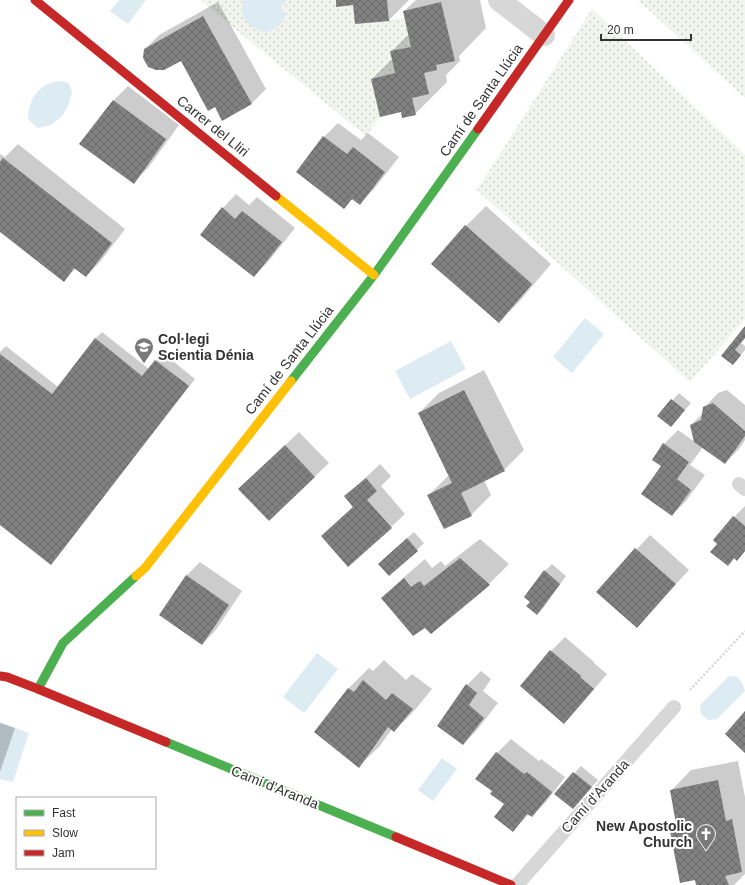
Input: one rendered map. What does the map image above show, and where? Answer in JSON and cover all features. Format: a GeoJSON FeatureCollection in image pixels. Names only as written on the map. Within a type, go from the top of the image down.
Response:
{"type":"FeatureCollection","features":[{"type":"Feature","properties":{"kind":"street","name":"Carrer del Lliri"},"geometry":{"type":"LineString","coordinates":[[35,0],[374,275]]}},
{"type":"Feature","properties":{"kind":"street"},"geometry":{"type":"LineString","coordinates":[[498,0],[544,35]]}},
{"type":"Feature","properties":{"kind":"street","name":"Camí de Santa Llúcia"},"geometry":{"type":"LineString","coordinates":[[38,690],[63,643],[145,568],[374,275],[569,0]]}},
{"type":"Feature","properties":{"kind":"street"},"geometry":{"type":"LineString","coordinates":[[0,676],[7,677],[38,690]]}},
{"type":"Feature","properties":{"kind":"street","name":"Camí d'Aranda"},"geometry":{"type":"LineString","coordinates":[[38,690],[511,885]]}},
{"type":"Feature","properties":{"kind":"lane","name":"Camí d'Aranda"},"geometry":{"type":"LineString","coordinates":[[517,885],[672,710]]}},
{"type":"Feature","properties":{"kind":"path"},"geometry":{"type":"LineString","coordinates":[[672,710],[745,630]]}},
{"type":"Feature","properties":{"kind":"shaded area"},"geometry":{"type":"Polygon","coordinates":[[[119,0],[146,0],[128,24],[110,11],[119,0]]]}},
{"type":"Feature","properties":{"kind":"shaded area"},"geometry":{"type":"Polygon","coordinates":[[[200,0],[336,0],[336,7],[353,5],[355,24],[405,18],[411,47],[390,52],[395,73],[371,79],[380,117],[366,136],[200,0]]]}},
{"type":"Feature","properties":{"kind":"shaded area"},"geometry":{"type":"Polygon","coordinates":[[[244,0],[287,0],[281,7],[286,15],[283,21],[275,29],[265,32],[260,31],[249,24],[244,18],[241,11],[244,0]]]}},
{"type":"Feature","properties":{"kind":"shaded area"},"geometry":{"type":"Polygon","coordinates":[[[638,0],[745,0],[745,98],[638,0]]]}},
{"type":"Feature","properties":{"kind":"shaded area"},"geometry":{"type":"Polygon","coordinates":[[[592,9],[745,155],[745,319],[690,382],[477,190],[592,9]]]}},
{"type":"Feature","properties":{"kind":"shaded area"},"geometry":{"type":"Polygon","coordinates":[[[60,81],[69,83],[72,93],[68,106],[62,116],[51,125],[38,128],[28,119],[30,104],[36,93],[41,88],[53,82],[60,81]]]}},
{"type":"Feature","properties":{"kind":"shaded area"},"geometry":{"type":"Polygon","coordinates":[[[585,318],[604,334],[572,373],[553,357],[585,318]]]}},
{"type":"Feature","properties":{"kind":"shaded area"},"geometry":{"type":"Polygon","coordinates":[[[451,341],[466,369],[410,399],[395,371],[451,341]]]}},
{"type":"Feature","properties":{"kind":"shaded area"},"geometry":{"type":"Polygon","coordinates":[[[317,653],[338,669],[304,713],[283,697],[317,653]]]}},
{"type":"Feature","properties":{"kind":"shaded area"},"geometry":{"type":"Polygon","coordinates":[[[729,676],[737,677],[742,682],[745,691],[717,719],[708,720],[701,714],[700,705],[729,676]]]}},
{"type":"Feature","properties":{"kind":"shaded area"},"geometry":{"type":"Polygon","coordinates":[[[0,722],[29,733],[13,782],[0,779],[0,722]]]}},
{"type":"Feature","properties":{"kind":"shaded area"},"geometry":{"type":"Polygon","coordinates":[[[442,758],[457,769],[433,801],[418,790],[442,758]]]}},
{"type":"Feature","properties":{"kind":"building"},"geometry":{"type":"Polygon","coordinates":[[[336,0],[387,0],[389,21],[355,24],[353,5],[336,7],[336,0]]]}},
{"type":"Feature","properties":{"kind":"building"},"geometry":{"type":"Polygon","coordinates":[[[441,2],[455,61],[436,65],[437,70],[424,73],[429,94],[412,98],[416,115],[402,118],[401,112],[380,117],[371,79],[395,73],[390,51],[411,47],[403,11],[441,2]]]}},
{"type":"Feature","properties":{"kind":"building"},"geometry":{"type":"Polygon","coordinates":[[[203,16],[252,104],[222,121],[215,107],[208,111],[181,61],[164,70],[156,70],[148,67],[143,58],[144,49],[203,16]]]}},
{"type":"Feature","properties":{"kind":"building"},"geometry":{"type":"Polygon","coordinates":[[[113,100],[166,139],[134,184],[79,144],[113,100]]]}},
{"type":"Feature","properties":{"kind":"building"},"geometry":{"type":"Polygon","coordinates":[[[323,136],[347,154],[353,147],[385,172],[360,205],[352,199],[344,209],[296,172],[323,136]]]}},
{"type":"Feature","properties":{"kind":"building"},"geometry":{"type":"Polygon","coordinates":[[[3,158],[112,243],[86,277],[74,268],[64,282],[0,232],[0,162],[3,158]]]}},
{"type":"Feature","properties":{"kind":"building"},"geometry":{"type":"Polygon","coordinates":[[[222,207],[235,219],[242,211],[282,242],[254,277],[200,235],[222,207]]]}},
{"type":"Feature","properties":{"kind":"building"},"geometry":{"type":"Polygon","coordinates":[[[465,225],[532,284],[499,323],[431,264],[465,225]]]}},
{"type":"Feature","properties":{"kind":"building"},"geometry":{"type":"Polygon","coordinates":[[[745,326],[745,338],[735,350],[741,355],[733,365],[721,356],[745,326]]]}},
{"type":"Feature","properties":{"kind":"building"},"geometry":{"type":"Polygon","coordinates":[[[95,338],[142,376],[155,360],[189,386],[51,565],[0,525],[0,354],[52,394],[95,338]]]}},
{"type":"Feature","properties":{"kind":"building"},"geometry":{"type":"Polygon","coordinates":[[[464,390],[505,471],[461,493],[472,516],[444,529],[427,495],[452,483],[418,413],[464,390]]]}},
{"type":"Feature","properties":{"kind":"building"},"geometry":{"type":"Polygon","coordinates":[[[671,399],[685,410],[671,427],[657,416],[671,399]]]}},
{"type":"Feature","properties":{"kind":"building"},"geometry":{"type":"Polygon","coordinates":[[[713,403],[745,431],[745,436],[725,464],[694,442],[690,425],[701,420],[703,407],[713,403]]]}},
{"type":"Feature","properties":{"kind":"building"},"geometry":{"type":"Polygon","coordinates":[[[663,443],[689,462],[677,479],[691,490],[672,516],[641,494],[661,466],[652,460],[663,443]]]}},
{"type":"Feature","properties":{"kind":"building"},"geometry":{"type":"Polygon","coordinates":[[[285,445],[315,477],[269,521],[238,489],[285,445]]]}},
{"type":"Feature","properties":{"kind":"building"},"geometry":{"type":"Polygon","coordinates":[[[366,478],[377,491],[367,500],[392,528],[348,567],[321,536],[353,507],[344,496],[366,478]]]}},
{"type":"Feature","properties":{"kind":"building"},"geometry":{"type":"Polygon","coordinates":[[[733,516],[745,526],[745,551],[737,561],[734,558],[728,566],[710,552],[717,544],[713,540],[733,516]]]}},
{"type":"Feature","properties":{"kind":"building"},"geometry":{"type":"Polygon","coordinates":[[[407,538],[418,551],[389,576],[378,564],[407,538]]]}},
{"type":"Feature","properties":{"kind":"building"},"geometry":{"type":"Polygon","coordinates":[[[635,548],[676,584],[637,628],[596,592],[635,548]]]}},
{"type":"Feature","properties":{"kind":"building"},"geometry":{"type":"Polygon","coordinates":[[[460,558],[490,585],[431,634],[425,628],[413,636],[381,598],[404,578],[411,587],[420,581],[424,586],[460,558]]]}},
{"type":"Feature","properties":{"kind":"building"},"geometry":{"type":"Polygon","coordinates":[[[544,570],[560,584],[537,615],[526,606],[530,602],[524,597],[544,570]]]}},
{"type":"Feature","properties":{"kind":"building"},"geometry":{"type":"Polygon","coordinates":[[[186,575],[229,605],[202,645],[159,615],[186,575]]]}},
{"type":"Feature","properties":{"kind":"building"},"geometry":{"type":"Polygon","coordinates":[[[550,650],[594,689],[564,724],[520,686],[550,650]]]}},
{"type":"Feature","properties":{"kind":"building"},"geometry":{"type":"Polygon","coordinates":[[[363,680],[386,700],[392,693],[413,709],[394,732],[388,727],[359,768],[314,732],[348,688],[354,692],[363,680]]]}},
{"type":"Feature","properties":{"kind":"building"},"geometry":{"type":"Polygon","coordinates":[[[466,684],[477,693],[469,705],[484,718],[463,745],[437,726],[466,684]]]}},
{"type":"Feature","properties":{"kind":"building"},"geometry":{"type":"Polygon","coordinates":[[[745,711],[745,753],[725,734],[745,711]]]}},
{"type":"Feature","properties":{"kind":"building"},"geometry":{"type":"Polygon","coordinates":[[[496,752],[524,774],[527,772],[552,792],[532,817],[527,814],[513,832],[494,817],[504,804],[490,794],[492,791],[475,779],[496,752]]]}},
{"type":"Feature","properties":{"kind":"building"},"geometry":{"type":"Polygon","coordinates":[[[573,772],[592,787],[573,809],[554,794],[573,772]]]}},
{"type":"Feature","properties":{"kind":"building","name":"New Apostolic Church"},"geometry":{"type":"Polygon","coordinates":[[[718,780],[726,821],[732,819],[742,872],[725,876],[729,885],[696,885],[695,880],[680,883],[670,831],[677,830],[670,790],[718,780]]]}},
{"type":"Feature","properties":{"kind":"traffic: fast"},"geometry":{"type":"LineString","coordinates":[[291,381],[374,275],[478,129]]}},
{"type":"Feature","properties":{"kind":"traffic: fast"},"geometry":{"type":"LineString","coordinates":[[38,689],[63,643],[136,576]]}},
{"type":"Feature","properties":{"kind":"traffic: fast"},"geometry":{"type":"LineString","coordinates":[[166,742],[396,837]]}},
{"type":"Feature","properties":{"kind":"traffic: slow"},"geometry":{"type":"LineString","coordinates":[[276,196],[374,275]]}},
{"type":"Feature","properties":{"kind":"traffic: slow"},"geometry":{"type":"LineString","coordinates":[[136,576],[145,568],[291,381]]}},
{"type":"Feature","properties":{"kind":"traffic: jam"},"geometry":{"type":"LineString","coordinates":[[35,0],[276,196]]}},
{"type":"Feature","properties":{"kind":"traffic: jam"},"geometry":{"type":"LineString","coordinates":[[478,129],[569,0]]}},
{"type":"Feature","properties":{"kind":"traffic: jam"},"geometry":{"type":"LineString","coordinates":[[0,676],[7,677],[38,689],[166,742]]}},
{"type":"Feature","properties":{"kind":"traffic: jam"},"geometry":{"type":"LineString","coordinates":[[396,837],[511,885]]}},
{"type":"Feature","properties":{"kind":"place","name":"Col·legi Scientia Dénia"},"geometry":{"type":"Point","coordinates":[144,364]}},
{"type":"Feature","properties":{"kind":"place","name":"New Apostolic Church"},"geometry":{"type":"Point","coordinates":[706,851]}}]}
